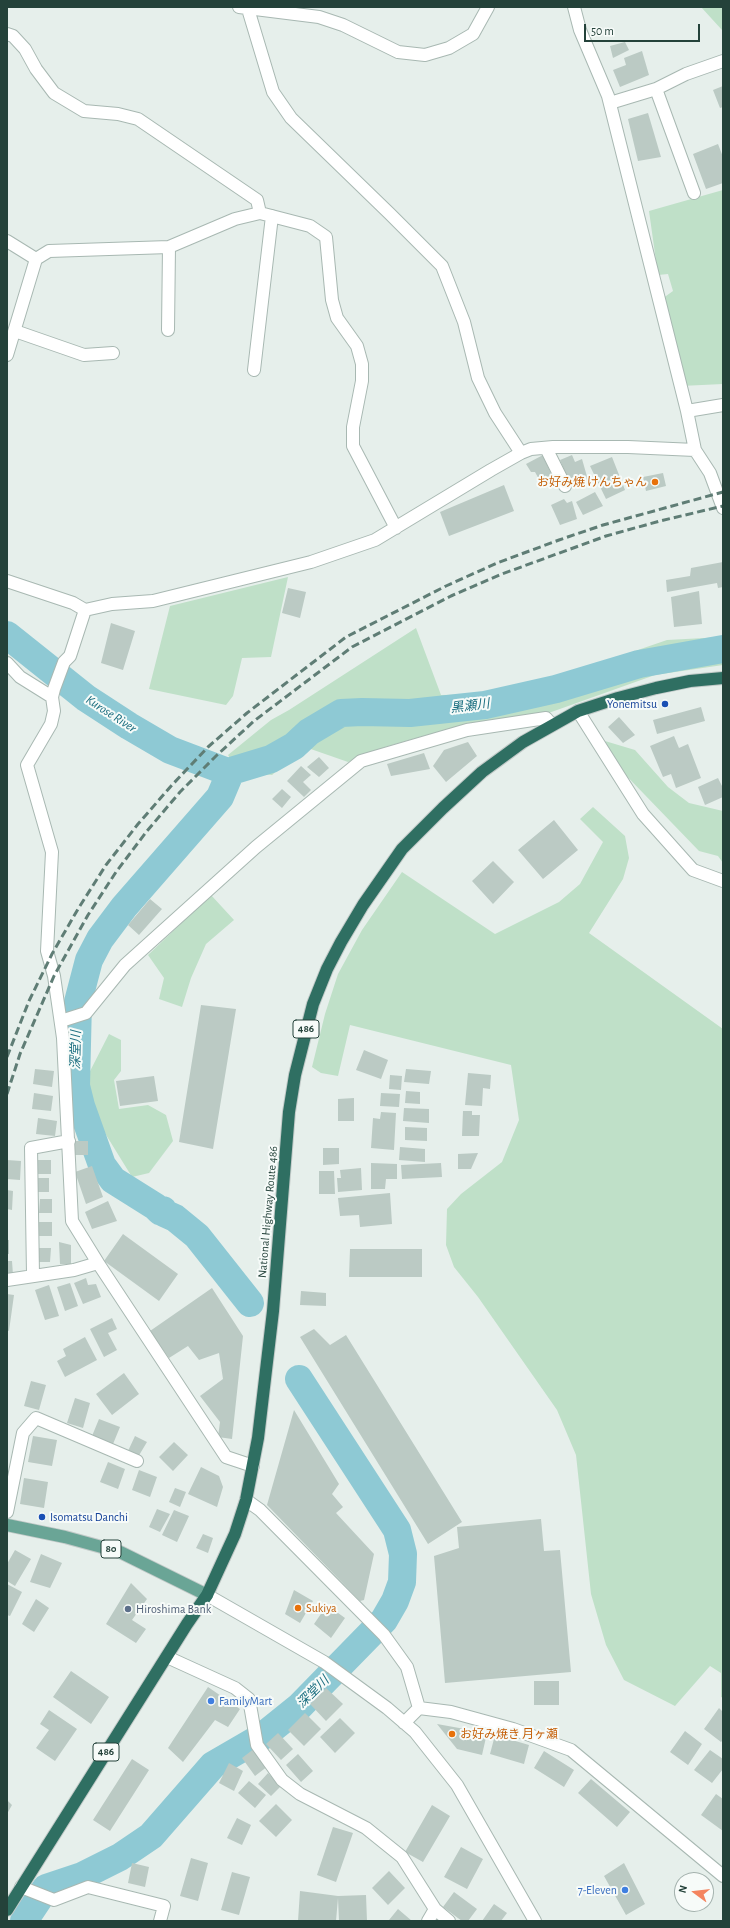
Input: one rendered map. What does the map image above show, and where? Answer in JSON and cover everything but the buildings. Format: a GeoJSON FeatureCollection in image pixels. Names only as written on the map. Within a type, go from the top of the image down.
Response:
{"type":"FeatureCollection","features":[{"type":"Feature","properties":{"kind":"highway","name":"National Highway Route 486"},"geometry":{"type":"LineString","coordinates":[[7,1910],[207,1595],[235,1534],[246,1500],[258,1438],[273,1311],[290,1112],[295,1075],[301,1047],[316,997],[327,969],[363,905],[402,849],[482,772],[523,742],[578,711],[656,688],[690,681],[723,678]]}},
{"type":"Feature","properties":{"kind":"main road","name":"80"},"geometry":{"type":"LineString","coordinates":[[7,1525],[65,1537],[120,1552],[207,1595]]}},
{"type":"Feature","properties":{"kind":"street"},"geometry":{"type":"LineString","coordinates":[[488,7],[473,34],[449,48],[425,55],[398,52],[343,25],[319,17],[243,8],[273,92],[291,118],[442,266],[464,322],[478,378],[494,413],[521,453]]}},
{"type":"Feature","properties":{"kind":"street"},"geometry":{"type":"LineString","coordinates":[[574,7],[580,30],[610,103],[687,411],[695,450],[710,473],[719,493],[723,508]]}},
{"type":"Feature","properties":{"kind":"street"},"geometry":{"type":"LineString","coordinates":[[7,34],[13,36],[25,49],[36,69],[54,93],[84,111],[118,114],[138,119],[257,200],[266,214],[254,370]]}},
{"type":"Feature","properties":{"kind":"street"},"geometry":{"type":"LineString","coordinates":[[610,103],[656,89],[686,74],[723,61]]}},
{"type":"Feature","properties":{"kind":"street"},"geometry":{"type":"LineString","coordinates":[[656,89],[694,193]]}},
{"type":"Feature","properties":{"kind":"street"},"geometry":{"type":"LineString","coordinates":[[7,355],[36,259],[49,251],[169,247],[235,219],[266,214],[310,226],[326,237],[332,300],[337,318],[357,346],[362,364],[362,381],[353,427],[353,446],[396,528]]}},
{"type":"Feature","properties":{"kind":"street"},"geometry":{"type":"LineString","coordinates":[[7,241],[36,259]]}},
{"type":"Feature","properties":{"kind":"street"},"geometry":{"type":"LineString","coordinates":[[168,330],[169,247]]}},
{"type":"Feature","properties":{"kind":"street"},"geometry":{"type":"LineString","coordinates":[[15,332],[84,355],[113,353]]}},
{"type":"Feature","properties":{"kind":"street"},"geometry":{"type":"LineString","coordinates":[[687,411],[723,405]]}},
{"type":"Feature","properties":{"kind":"street"},"geometry":{"type":"LineString","coordinates":[[7,581],[73,603],[85,610],[112,604],[154,600],[312,562],[375,540],[521,453],[531,450],[546,448],[628,446],[695,450]]}},
{"type":"Feature","properties":{"kind":"street"},"geometry":{"type":"LineString","coordinates":[[546,448],[565,486]]}},
{"type":"Feature","properties":{"kind":"street"},"geometry":{"type":"LineString","coordinates":[[85,610],[70,656],[64,662],[53,693],[54,711],[51,724],[27,765],[52,852],[47,950],[65,1019],[72,1221],[226,1457],[253,1466]]}},
{"type":"Feature","properties":{"kind":"street"},"geometry":{"type":"LineString","coordinates":[[7,663],[20,677]]}},
{"type":"Feature","properties":{"kind":"street"},"geometry":{"type":"LineString","coordinates":[[7,675],[20,677],[53,693]]}},
{"type":"Feature","properties":{"kind":"street"},"geometry":{"type":"LineString","coordinates":[[578,711],[643,814],[693,870],[723,881]]}},
{"type":"Feature","properties":{"kind":"street"},"geometry":{"type":"LineString","coordinates":[[65,1019],[86,1013],[125,965],[256,846],[360,761],[467,730],[546,718],[552,725]]}},
{"type":"Feature","properties":{"kind":"street"},"geometry":{"type":"LineString","coordinates":[[33,1275],[31,1148],[69,1141]]}},
{"type":"Feature","properties":{"kind":"street"},"geometry":{"type":"LineString","coordinates":[[7,1280],[74,1270],[98,1263]]}},
{"type":"Feature","properties":{"kind":"street"},"geometry":{"type":"LineString","coordinates":[[7,1512],[23,1433],[36,1418],[137,1461]]}},
{"type":"Feature","properties":{"kind":"street"},"geometry":{"type":"LineString","coordinates":[[246,1500],[260,1510],[384,1635],[407,1667],[418,1708]]}},
{"type":"Feature","properties":{"kind":"street"},"geometry":{"type":"LineString","coordinates":[[207,1595],[324,1662],[387,1708],[415,1732],[457,1785],[535,1921]]}},
{"type":"Feature","properties":{"kind":"street"},"geometry":{"type":"LineString","coordinates":[[167,1657],[235,1688],[249,1699],[257,1745],[282,1780],[300,1794],[366,1828],[402,1857],[435,1910],[449,1921]]}},
{"type":"Feature","properties":{"kind":"street"},"geometry":{"type":"LineString","coordinates":[[404,1722],[418,1708]]}},
{"type":"Feature","properties":{"kind":"street"},"geometry":{"type":"LineString","coordinates":[[418,1708],[451,1712],[513,1729],[571,1750],[723,1876]]}},
{"type":"Feature","properties":{"kind":"street"},"geometry":{"type":"LineString","coordinates":[[21,1887],[54,1900],[88,1887],[164,1906],[160,1921]]}},
{"type":"Feature","properties":{"kind":"street"},"geometry":{"type":"LineString","coordinates":[[428,1921],[435,1910]]}},
{"type":"Feature","properties":{"kind":"green space"},"geometry":{"type":"Polygon","coordinates":[[[701,7],[723,7],[723,32],[722,30],[701,7]]]}},
{"type":"Feature","properties":{"kind":"green space"},"geometry":{"type":"Polygon","coordinates":[[[723,190],[723,384],[681,386],[659,301],[673,291],[668,274],[658,275],[649,211],[723,190]]]}},
{"type":"Feature","properties":{"kind":"green space"},"geometry":{"type":"Polygon","coordinates":[[[288,577],[271,657],[242,658],[233,696],[226,705],[149,689],[170,606],[288,577]]]}},
{"type":"Feature","properties":{"kind":"green space"},"geometry":{"type":"Polygon","coordinates":[[[416,628],[441,695],[495,694],[562,676],[667,640],[723,637],[723,665],[655,675],[543,715],[466,724],[385,747],[348,762],[305,747],[272,775],[239,772],[228,755],[271,720],[416,628]]]}},
{"type":"Feature","properties":{"kind":"green space"},"geometry":{"type":"Polygon","coordinates":[[[605,741],[635,750],[668,787],[689,803],[723,811],[723,863],[718,856],[699,851],[617,766],[605,741]]]}},
{"type":"Feature","properties":{"kind":"green space"},"geometry":{"type":"Polygon","coordinates":[[[593,807],[625,836],[629,858],[623,879],[589,933],[723,1029],[723,1698],[721,1697],[721,1673],[710,1666],[675,1706],[624,1680],[606,1645],[591,1594],[576,1455],[557,1410],[478,1297],[454,1267],[446,1245],[447,1209],[461,1194],[502,1162],[519,1120],[511,1065],[350,1025],[338,1076],[321,1073],[312,1067],[325,1014],[338,974],[362,930],[402,872],[495,934],[559,902],[580,884],[603,842],[580,819],[593,807]]]}},
{"type":"Feature","properties":{"kind":"green space"},"geometry":{"type":"Polygon","coordinates":[[[211,895],[234,920],[206,944],[191,978],[182,1007],[159,999],[164,978],[148,955],[211,895]]]}},
{"type":"Feature","properties":{"kind":"green space"},"geometry":{"type":"Polygon","coordinates":[[[109,1034],[121,1040],[121,1071],[114,1080],[119,1109],[148,1105],[166,1115],[173,1141],[149,1173],[132,1177],[87,1104],[86,1079],[109,1034]]]}},
{"type":"Feature","properties":{"kind":"waterway","name":"黒瀬川"},"geometry":{"type":"LineString","coordinates":[[7,635],[86,698],[129,726],[170,750],[228,772],[271,759],[294,746],[309,732],[341,713],[410,713],[485,705],[556,689],[639,664],[723,649]]}},
{"type":"Feature","properties":{"kind":"waterway","name":"深堂川"},"geometry":{"type":"LineString","coordinates":[[228,772],[228,778],[220,797],[124,907],[100,939],[89,960],[78,1002],[76,1086],[81,1106],[102,1165],[113,1180],[160,1211],[163,1210],[164,1213],[175,1218],[197,1236],[250,1303]]}},
{"type":"Feature","properties":{"kind":"waterway","name":"深堂川"},"geometry":{"type":"LineString","coordinates":[[24,1921],[46,1888],[82,1876],[120,1857],[151,1836],[213,1765],[263,1736],[299,1707],[384,1620],[395,1601],[402,1582],[403,1554],[397,1530],[299,1379]]}},
{"type":"Feature","properties":{"kind":"railway"},"geometry":{"type":"LineString","coordinates":[[7,1057],[29,1001],[52,954],[106,865],[138,824],[172,785],[208,747],[247,713],[346,637],[446,586],[497,563],[603,525],[723,492]]}},
{"type":"Feature","properties":{"kind":"railway"},"geometry":{"type":"LineString","coordinates":[[7,1094],[20,1054],[54,976],[88,915],[116,872],[147,831],[180,792],[254,721],[352,647],[451,596],[502,574],[606,536],[723,506]]}},
{"type":"Feature","properties":{"kind":"place","name":"お好み焼 けんちゃん"},"geometry":{"type":"Point","coordinates":[655,482]}},
{"type":"Feature","properties":{"kind":"place","name":"Yonemitsu"},"geometry":{"type":"Point","coordinates":[665,704]}},
{"type":"Feature","properties":{"kind":"place","name":"Isomatsu Danchi"},"geometry":{"type":"Point","coordinates":[42,1517]}},
{"type":"Feature","properties":{"kind":"place","name":"Sukiya"},"geometry":{"type":"Point","coordinates":[298,1608]}},
{"type":"Feature","properties":{"kind":"place","name":"Hiroshima Bank"},"geometry":{"type":"Point","coordinates":[128,1609]}},
{"type":"Feature","properties":{"kind":"place","name":"FamilyMart"},"geometry":{"type":"Point","coordinates":[211,1701]}},
{"type":"Feature","properties":{"kind":"place","name":"お好み焼き 月ヶ瀬"},"geometry":{"type":"Point","coordinates":[452,1734]}},
{"type":"Feature","properties":{"kind":"place","name":"7-Eleven"},"geometry":{"type":"Point","coordinates":[625,1890]}},
{"type":"Feature","properties":{"kind":"water label","name":"Kurose River"},"geometry":{"type":"Point","coordinates":[111,714]}}]}
